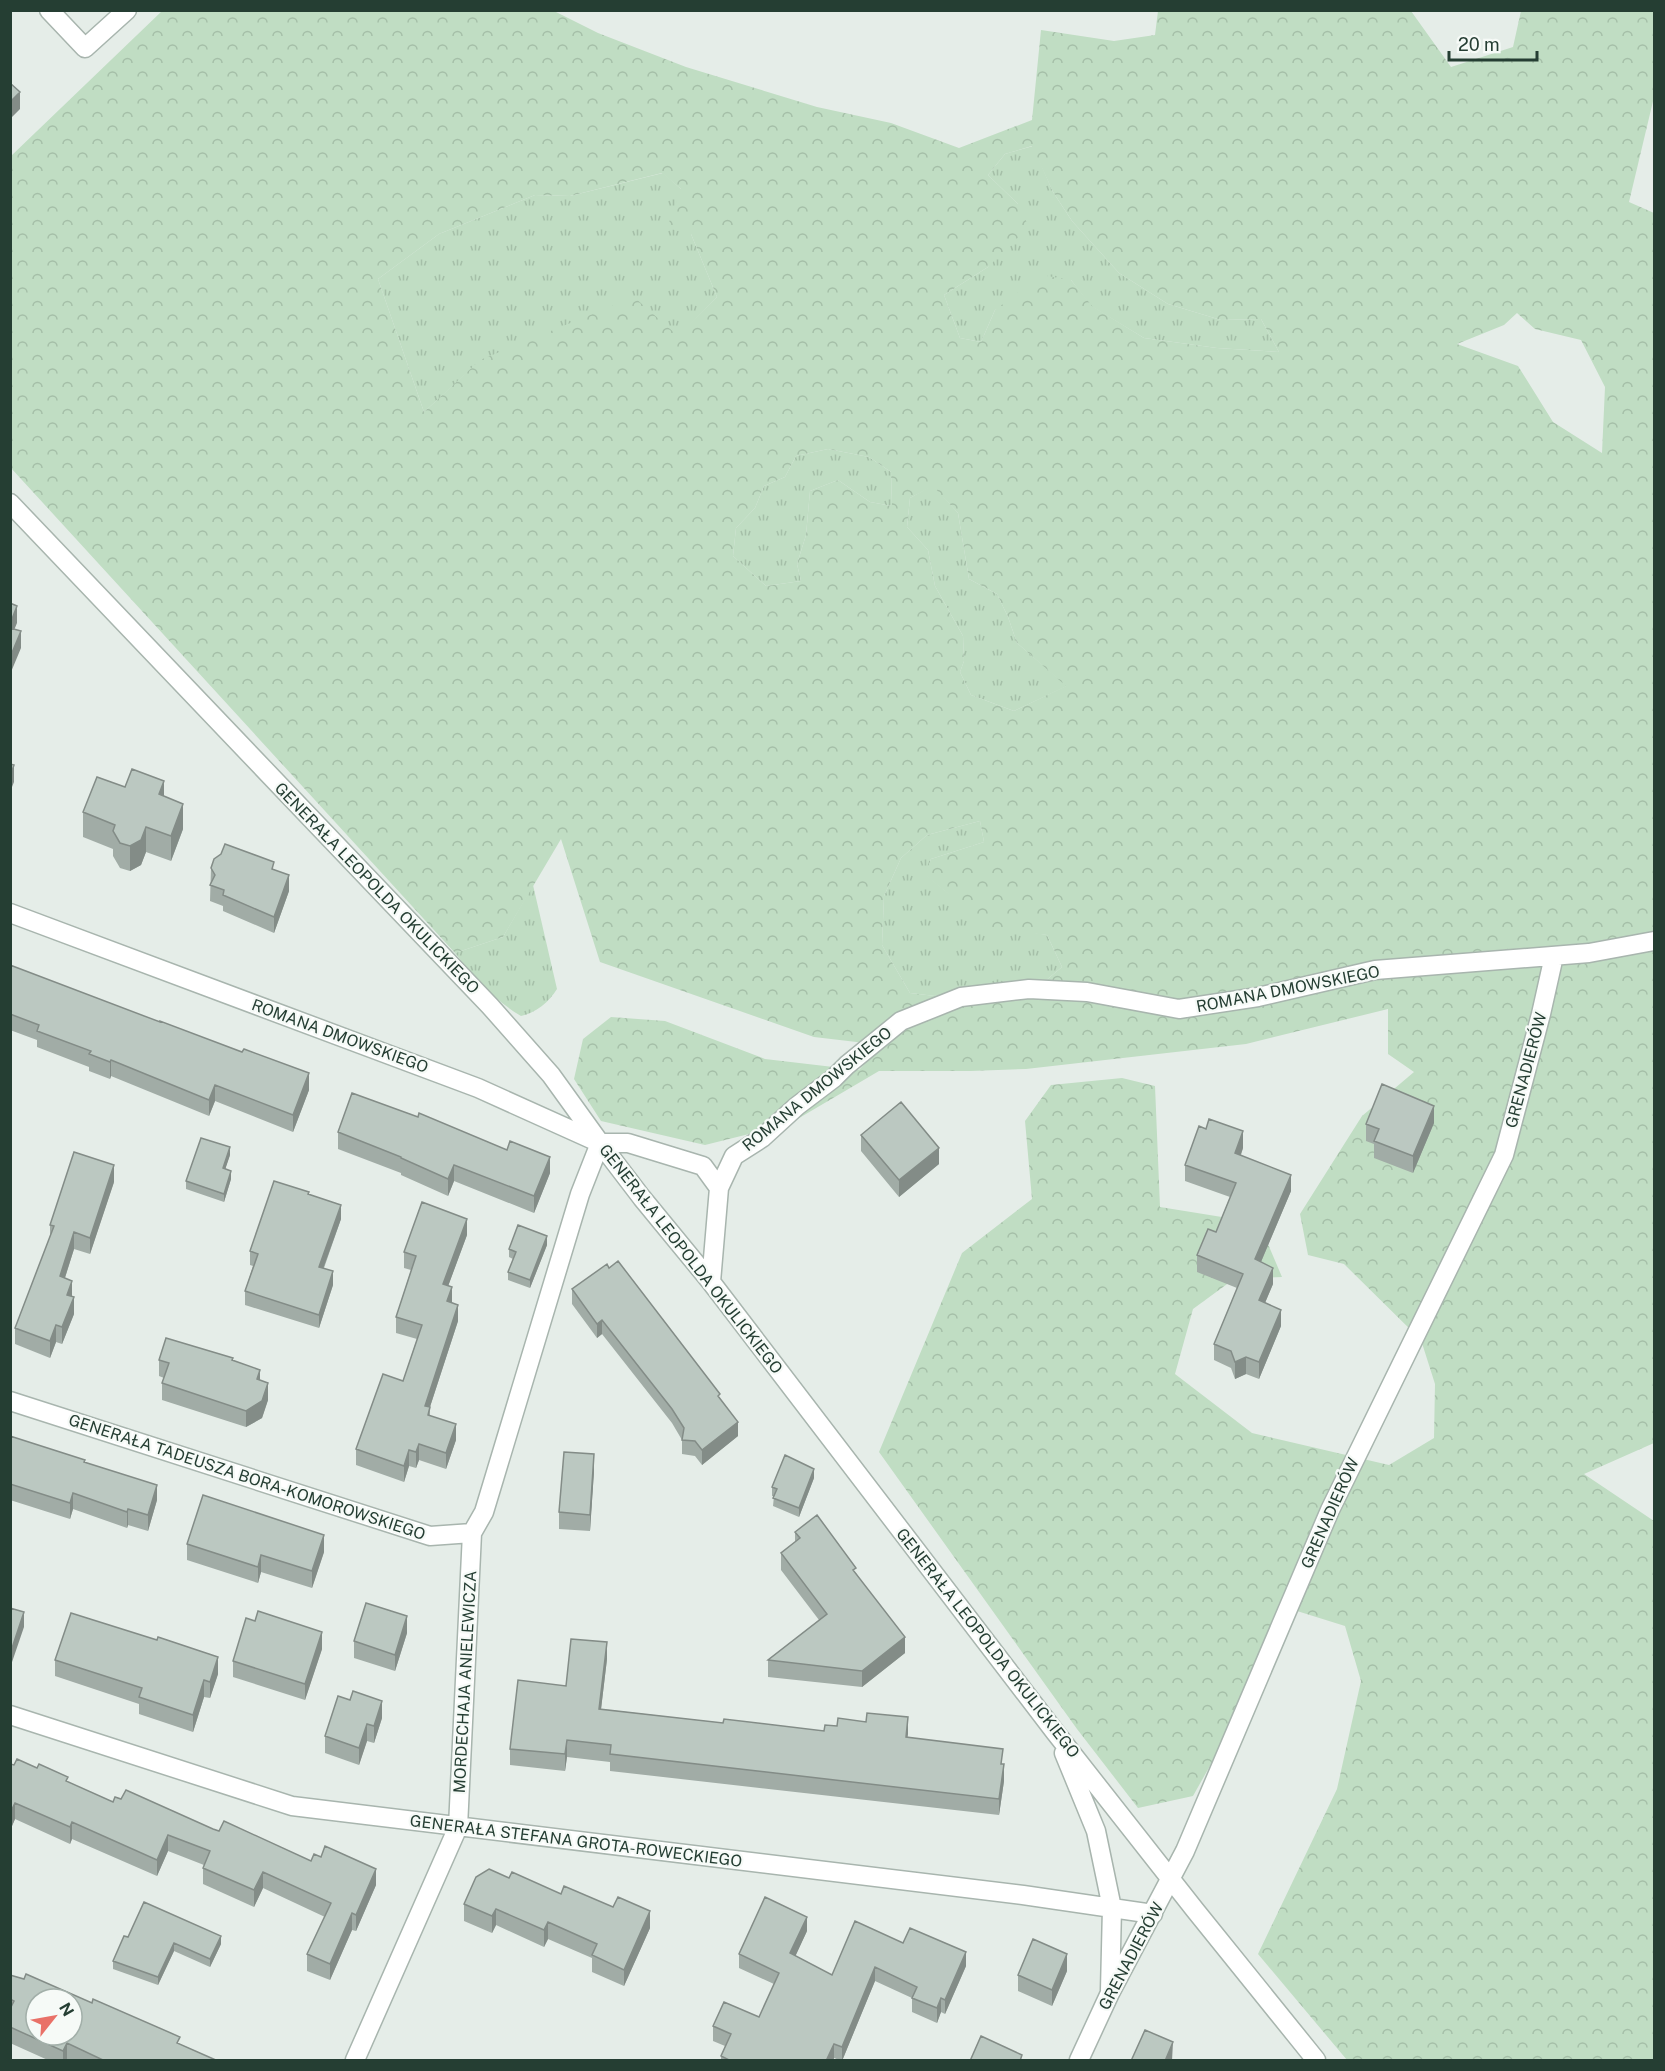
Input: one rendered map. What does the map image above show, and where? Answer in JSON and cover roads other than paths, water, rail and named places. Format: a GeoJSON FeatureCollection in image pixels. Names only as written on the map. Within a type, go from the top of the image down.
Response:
{"type":"FeatureCollection","features":[{"type":"Feature","properties":{"kind":"street"},"geometry":{"type":"LineString","coordinates":[[49,10],[85,48],[127,10]]}},
{"type":"Feature","properties":{"kind":"street","name":"GENERAŁA LEOPOLDA OKULICKIEGO"},"geometry":{"type":"LineString","coordinates":[[10,503],[510,1027],[551,1075],[642,1198],[711,1282],[1055,1732],[1316,2061]]}},
{"type":"Feature","properties":{"kind":"street","name":"ROMANA DMOWSKIEGO"},"geometry":{"type":"LineString","coordinates":[[10,914],[478,1088],[600,1143],[628,1143],[703,1166],[719,1188],[734,1156],[762,1138],[900,1021],[961,997],[1029,989],[1087,992],[1179,1009],[1258,997],[1375,970],[1589,953],[1654,941]]}},
{"type":"Feature","properties":{"kind":"street","name":"GRENADIERÓW"},"geometry":{"type":"LineString","coordinates":[[1079,2061],[1110,1994],[1171,1880],[1330,1510],[1503,1155],[1541,1014],[1554,956]]}},
{"type":"Feature","properties":{"kind":"street"},"geometry":{"type":"LineString","coordinates":[[472,1533],[484,1512],[580,1194],[600,1143]]}},
{"type":"Feature","properties":{"kind":"street"},"geometry":{"type":"LineString","coordinates":[[711,1282],[719,1188]]}},
{"type":"Feature","properties":{"kind":"street","name":"GENERAŁA TADEUSZA BORA-KOMOROWSKIEGO"},"geometry":{"type":"LineString","coordinates":[[10,1401],[430,1536],[472,1533]]}},
{"type":"Feature","properties":{"kind":"street","name":"MORDECHAJA ANIELEWICZA"},"geometry":{"type":"LineString","coordinates":[[355,2061],[458,1827],[472,1533]]}},
{"type":"Feature","properties":{"kind":"street","name":"GENERAŁA STEFANA GROTA-ROWECKIEGO"},"geometry":{"type":"LineString","coordinates":[[10,1715],[292,1806],[1011,1894],[1153,1914]]}},
{"type":"Feature","properties":{"kind":"street"},"geometry":{"type":"LineString","coordinates":[[1055,1732],[1096,1831],[1112,1908],[1110,1994]]}}]}
